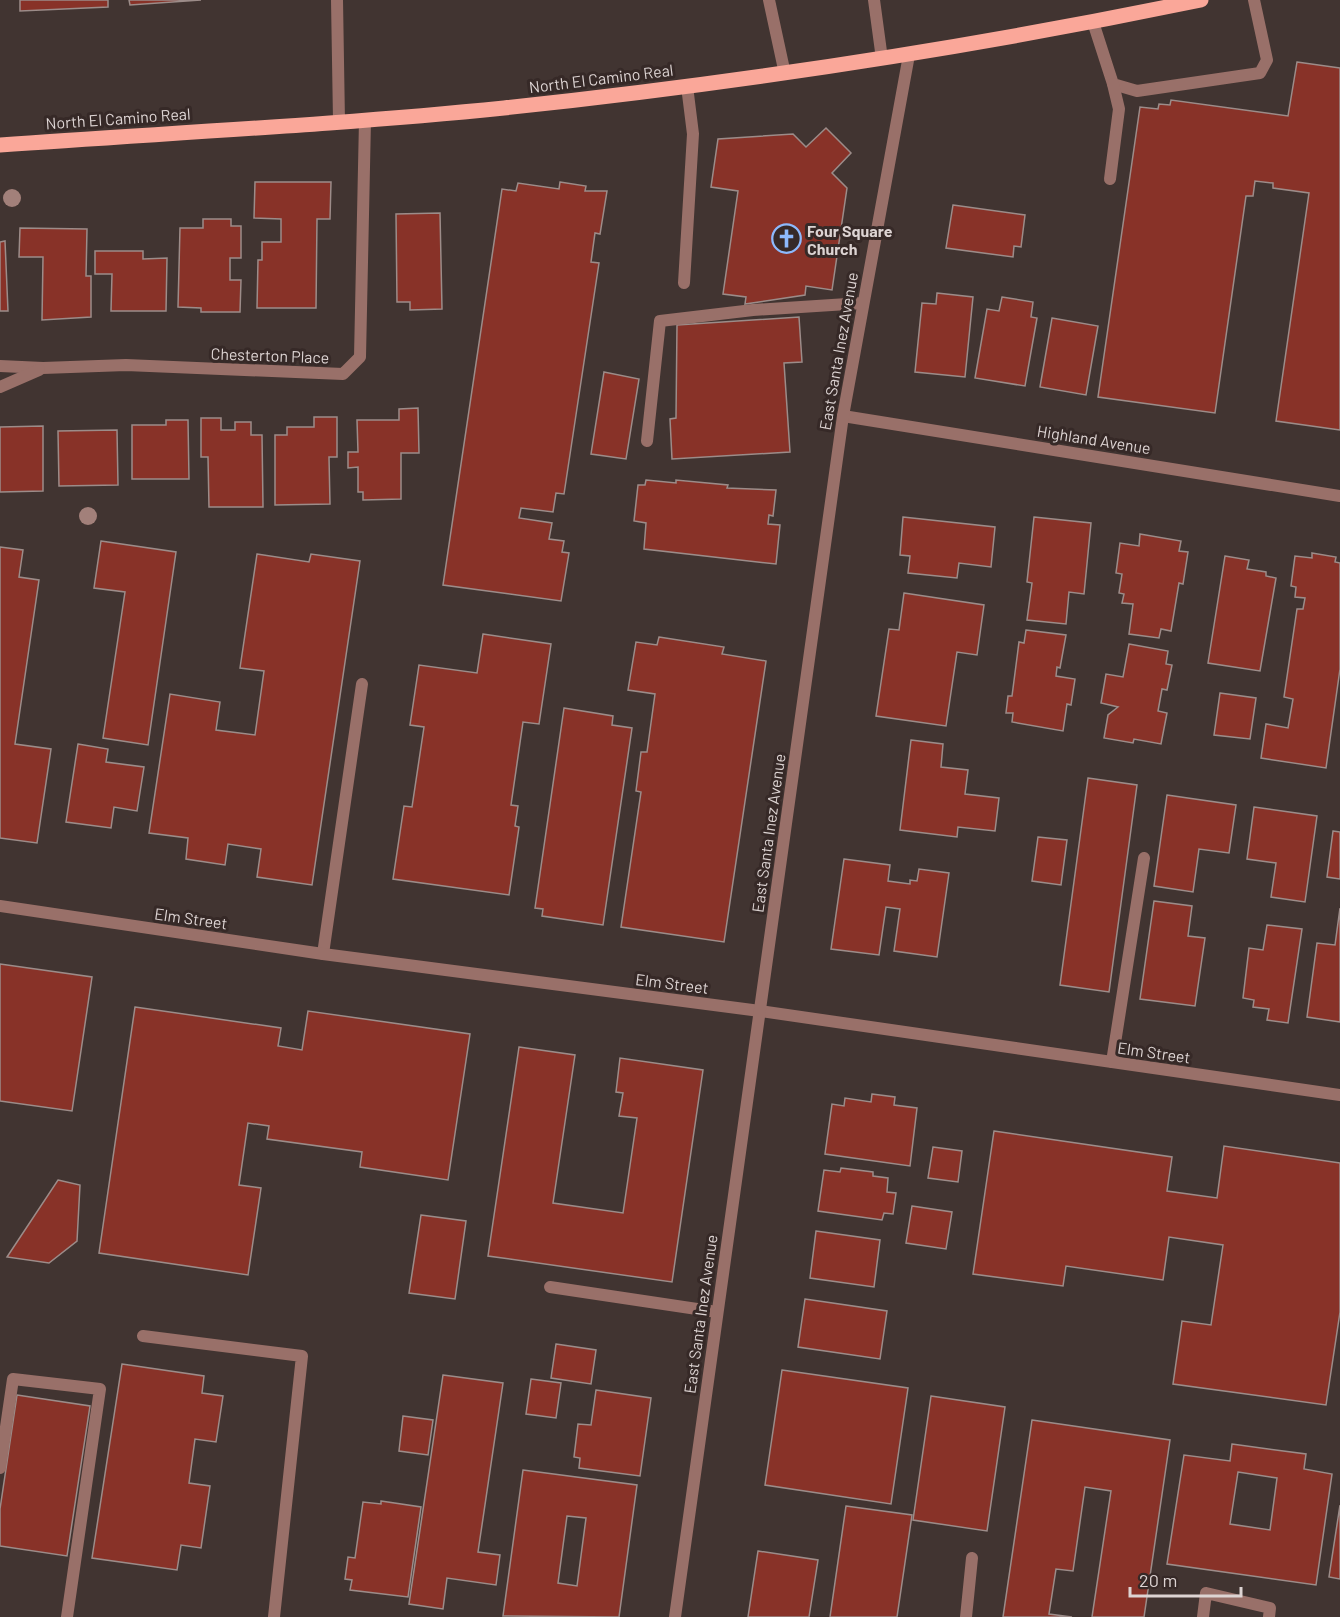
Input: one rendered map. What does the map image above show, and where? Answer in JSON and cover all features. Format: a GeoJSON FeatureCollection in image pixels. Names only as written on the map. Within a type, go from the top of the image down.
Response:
{"type":"FeatureCollection","features":[{"type":"Feature","properties":{"kind":"main road","name":"North El Camino Real"},"geometry":{"type":"LineString","coordinates":[[0,145],[365,120],[501,108],[687,86],[909,55],[1201,0]]}},
{"type":"Feature","properties":{"kind":"street"},"geometry":{"type":"LineString","coordinates":[[337,0],[339,121]]}},
{"type":"Feature","properties":{"kind":"street"},"geometry":{"type":"LineString","coordinates":[[770,0],[785,74]]}},
{"type":"Feature","properties":{"kind":"street"},"geometry":{"type":"LineString","coordinates":[[874,0],[882,59]]}},
{"type":"Feature","properties":{"kind":"street"},"geometry":{"type":"LineString","coordinates":[[1113,84],[1137,91],[1260,73],[1267,60],[1254,0]]}},
{"type":"Feature","properties":{"kind":"street"},"geometry":{"type":"LineString","coordinates":[[1093,22],[1119,109],[1110,179]]}},
{"type":"Feature","properties":{"kind":"street","name":"East Santa Inez Avenue"},"geometry":{"type":"LineString","coordinates":[[675,1617],[843,416],[909,55]]}},
{"type":"Feature","properties":{"kind":"street"},"geometry":{"type":"LineString","coordinates":[[684,283],[693,134],[687,86]]}},
{"type":"Feature","properties":{"kind":"street","name":"Chesterton Place"},"geometry":{"type":"LineString","coordinates":[[0,366],[43,368],[126,365],[343,374],[360,357],[365,120]]}},
{"type":"Feature","properties":{"kind":"street"},"geometry":{"type":"LineString","coordinates":[[647,441],[660,321],[753,310],[863,303]]}},
{"type":"Feature","properties":{"kind":"street","name":"Chesterton Place"},"geometry":{"type":"LineString","coordinates":[[0,387],[43,368]]}},
{"type":"Feature","properties":{"kind":"street","name":"Highland Avenue"},"geometry":{"type":"LineString","coordinates":[[843,416],[1340,496]]}},
{"type":"Feature","properties":{"kind":"street"},"geometry":{"type":"LineString","coordinates":[[323,954],[362,684]]}},
{"type":"Feature","properties":{"kind":"street"},"geometry":{"type":"LineString","coordinates":[[1112,1062],[1144,858]]}},
{"type":"Feature","properties":{"kind":"street","name":"Elm Street"},"geometry":{"type":"LineString","coordinates":[[0,906],[323,954],[760,1011],[1340,1095]]}},
{"type":"Feature","properties":{"kind":"street"},"geometry":{"type":"LineString","coordinates":[[550,1287],[717,1312]]}},
{"type":"Feature","properties":{"kind":"street"},"geometry":{"type":"LineString","coordinates":[[143,1336],[302,1356],[274,1617]]}},
{"type":"Feature","properties":{"kind":"street"},"geometry":{"type":"LineString","coordinates":[[0,1468],[13,1379],[100,1389],[67,1617]]}},
{"type":"Feature","properties":{"kind":"street"},"geometry":{"type":"LineString","coordinates":[[966,1617],[972,1558]]}},
{"type":"Feature","properties":{"kind":"street"},"geometry":{"type":"LineString","coordinates":[[1203,1617],[1206,1593],[1270,1608],[1269,1617]]}},
{"type":"Feature","properties":{"kind":"building"},"geometry":{"type":"Polygon","coordinates":[[[20,0],[108,0],[108,7],[20,11],[20,0]]]}},
{"type":"Feature","properties":{"kind":"building"},"geometry":{"type":"Polygon","coordinates":[[[129,0],[201,0],[130,5],[129,0]]]}},
{"type":"Feature","properties":{"kind":"building"},"geometry":{"type":"Polygon","coordinates":[[[1297,62],[1340,68],[1340,430],[1276,421],[1309,193],[1273,188],[1273,183],[1255,181],[1253,196],[1246,196],[1215,413],[1098,397],[1140,107],[1158,109],[1159,104],[1170,105],[1171,100],[1288,116],[1297,62]]]}},
{"type":"Feature","properties":{"kind":"building","name":"Four Square Church"},"geometry":{"type":"Polygon","coordinates":[[[826,128],[851,153],[832,173],[847,188],[832,290],[806,286],[805,295],[745,304],[746,297],[723,294],[738,191],[711,187],[718,139],[793,134],[806,147],[826,128]]]}},
{"type":"Feature","properties":{"kind":"building"},"geometry":{"type":"Polygon","coordinates":[[[255,182],[331,182],[330,219],[317,219],[316,308],[257,308],[258,260],[262,260],[262,242],[281,242],[281,219],[254,218],[255,182]]]}},
{"type":"Feature","properties":{"kind":"building"},"geometry":{"type":"Polygon","coordinates":[[[560,182],[586,186],[585,191],[607,191],[600,234],[595,233],[591,262],[599,263],[564,494],[556,493],[553,512],[521,508],[519,518],[552,523],[549,539],[564,541],[562,552],[569,553],[561,601],[443,585],[502,189],[516,191],[518,183],[559,189],[560,182]]]}},
{"type":"Feature","properties":{"kind":"building"},"geometry":{"type":"Polygon","coordinates":[[[953,205],[1025,215],[1021,247],[1014,246],[1013,257],[946,248],[953,205]]]}},
{"type":"Feature","properties":{"kind":"building"},"geometry":{"type":"Polygon","coordinates":[[[440,213],[442,309],[410,310],[410,302],[397,302],[396,214],[440,213]]]}},
{"type":"Feature","properties":{"kind":"building"},"geometry":{"type":"Polygon","coordinates":[[[203,219],[231,219],[231,226],[241,226],[241,258],[230,258],[230,280],[241,280],[240,312],[201,312],[201,308],[178,307],[180,228],[203,228],[203,219]]]}},
{"type":"Feature","properties":{"kind":"building"},"geometry":{"type":"Polygon","coordinates":[[[20,228],[87,229],[86,276],[91,276],[91,317],[42,320],[43,257],[19,257],[20,228]]]}},
{"type":"Feature","properties":{"kind":"building"},"geometry":{"type":"Polygon","coordinates":[[[5,241],[8,311],[0,311],[0,242],[5,241]]]}},
{"type":"Feature","properties":{"kind":"building"},"geometry":{"type":"Polygon","coordinates":[[[95,251],[143,251],[143,259],[167,258],[166,311],[111,311],[112,274],[95,274],[95,251]]]}},
{"type":"Feature","properties":{"kind":"building"},"geometry":{"type":"Polygon","coordinates":[[[937,293],[973,297],[965,377],[915,372],[922,303],[936,304],[937,293]]]}},
{"type":"Feature","properties":{"kind":"building"},"geometry":{"type":"Polygon","coordinates":[[[1002,297],[1033,302],[1031,317],[1037,318],[1025,386],[975,378],[987,309],[999,311],[1002,297]]]}},
{"type":"Feature","properties":{"kind":"building"},"geometry":{"type":"Polygon","coordinates":[[[799,317],[802,362],[784,363],[790,452],[672,459],[670,419],[676,418],[677,325],[799,317]]]}},
{"type":"Feature","properties":{"kind":"building"},"geometry":{"type":"Polygon","coordinates":[[[1052,318],[1098,326],[1086,395],[1040,387],[1052,318]]]}},
{"type":"Feature","properties":{"kind":"building"},"geometry":{"type":"Polygon","coordinates":[[[604,372],[639,379],[626,459],[591,454],[604,372]]]}},
{"type":"Feature","properties":{"kind":"building"},"geometry":{"type":"Polygon","coordinates":[[[418,408],[419,453],[401,453],[401,499],[363,500],[363,492],[358,492],[358,467],[348,468],[348,452],[358,452],[357,420],[399,420],[399,409],[418,408]]]}},
{"type":"Feature","properties":{"kind":"building"},"geometry":{"type":"Polygon","coordinates":[[[314,417],[337,417],[337,457],[329,457],[330,504],[275,505],[275,435],[287,435],[287,427],[314,427],[314,417]]]}},
{"type":"Feature","properties":{"kind":"building"},"geometry":{"type":"Polygon","coordinates":[[[201,418],[221,418],[221,430],[235,430],[235,422],[251,422],[251,435],[262,435],[263,507],[209,507],[208,457],[201,457],[201,418]]]}},
{"type":"Feature","properties":{"kind":"building"},"geometry":{"type":"Polygon","coordinates":[[[166,420],[188,420],[189,479],[132,479],[132,425],[166,425],[166,420]]]}},
{"type":"Feature","properties":{"kind":"building"},"geometry":{"type":"Polygon","coordinates":[[[43,426],[43,491],[0,492],[0,427],[43,426]]]}},
{"type":"Feature","properties":{"kind":"building"},"geometry":{"type":"Polygon","coordinates":[[[117,430],[118,485],[59,486],[58,431],[117,430]]]}},
{"type":"Feature","properties":{"kind":"building"},"geometry":{"type":"Polygon","coordinates":[[[646,480],[676,483],[676,480],[728,485],[727,488],[776,490],[773,516],[769,515],[768,524],[780,525],[776,564],[644,549],[646,523],[634,521],[638,485],[645,485],[646,480]]]}},
{"type":"Feature","properties":{"kind":"building"},"geometry":{"type":"Polygon","coordinates":[[[903,517],[995,527],[991,567],[959,563],[957,578],[908,573],[910,556],[900,555],[903,517]]]}},
{"type":"Feature","properties":{"kind":"building"},"geometry":{"type":"Polygon","coordinates":[[[1034,517],[1091,523],[1084,594],[1069,592],[1066,624],[1027,620],[1032,583],[1027,582],[1034,517]]]}},
{"type":"Feature","properties":{"kind":"building"},"geometry":{"type":"Polygon","coordinates":[[[1140,534],[1181,541],[1179,551],[1188,552],[1183,584],[1179,583],[1171,631],[1161,629],[1159,638],[1129,634],[1133,604],[1122,603],[1124,594],[1119,593],[1122,574],[1116,573],[1120,543],[1139,546],[1140,534]]]}},
{"type":"Feature","properties":{"kind":"building"},"geometry":{"type":"Polygon","coordinates":[[[101,541],[176,552],[148,745],[103,738],[125,592],[94,588],[101,541]]]}},
{"type":"Feature","properties":{"kind":"building"},"geometry":{"type":"Polygon","coordinates":[[[0,547],[23,550],[19,577],[39,580],[15,744],[51,749],[37,843],[0,838],[0,547]]]}},
{"type":"Feature","properties":{"kind":"building"},"geometry":{"type":"Polygon","coordinates":[[[1312,553],[1336,557],[1335,562],[1340,563],[1340,669],[1326,768],[1261,758],[1266,724],[1288,728],[1293,699],[1284,697],[1297,609],[1303,609],[1305,598],[1295,597],[1296,587],[1291,586],[1295,556],[1312,558],[1312,553]]]}},
{"type":"Feature","properties":{"kind":"building"},"geometry":{"type":"Polygon","coordinates":[[[257,554],[309,562],[311,554],[360,561],[312,885],[257,877],[261,849],[228,844],[225,865],[186,859],[188,838],[149,833],[170,694],[220,702],[216,730],[255,735],[264,671],[240,668],[257,554]]]}},
{"type":"Feature","properties":{"kind":"building"},"geometry":{"type":"Polygon","coordinates":[[[1225,556],[1249,560],[1247,569],[1266,572],[1266,576],[1276,578],[1260,671],[1208,663],[1225,556]]]}},
{"type":"Feature","properties":{"kind":"building"},"geometry":{"type":"Polygon","coordinates":[[[904,593],[984,605],[977,655],[957,652],[946,726],[876,716],[889,629],[899,630],[904,593]]]}},
{"type":"Feature","properties":{"kind":"building"},"geometry":{"type":"Polygon","coordinates":[[[1026,630],[1066,635],[1060,668],[1057,667],[1056,676],[1075,679],[1071,705],[1067,704],[1063,731],[1012,722],[1013,713],[1006,713],[1008,696],[1012,696],[1019,642],[1024,643],[1026,630]]]}},
{"type":"Feature","properties":{"kind":"building"},"geometry":{"type":"Polygon","coordinates":[[[483,634],[551,644],[539,724],[523,722],[511,805],[518,806],[515,826],[519,827],[509,895],[393,879],[404,806],[412,807],[424,727],[410,725],[419,665],[477,673],[483,634]]]}},
{"type":"Feature","properties":{"kind":"building"},"geometry":{"type":"Polygon","coordinates":[[[659,637],[724,647],[722,654],[766,661],[724,942],[621,927],[641,792],[636,791],[641,752],[647,752],[655,694],[628,690],[636,642],[657,645],[659,637]]]}},
{"type":"Feature","properties":{"kind":"building"},"geometry":{"type":"Polygon","coordinates":[[[1129,644],[1168,651],[1166,664],[1172,665],[1167,690],[1162,689],[1158,711],[1167,713],[1161,744],[1134,739],[1133,743],[1104,738],[1108,715],[1118,707],[1101,703],[1106,674],[1123,677],[1129,644]]]}},
{"type":"Feature","properties":{"kind":"building"},"geometry":{"type":"Polygon","coordinates":[[[1220,693],[1256,698],[1250,739],[1214,735],[1220,693]]]}},
{"type":"Feature","properties":{"kind":"building"},"geometry":{"type":"Polygon","coordinates":[[[564,708],[613,716],[612,725],[632,728],[603,925],[542,916],[543,909],[535,908],[564,708]]]}},
{"type":"Feature","properties":{"kind":"building"},"geometry":{"type":"Polygon","coordinates":[[[911,740],[943,744],[941,767],[968,770],[965,794],[999,798],[995,831],[958,827],[957,837],[900,830],[911,740]]]}},
{"type":"Feature","properties":{"kind":"building"},"geometry":{"type":"Polygon","coordinates":[[[78,744],[108,749],[106,762],[144,767],[137,811],[114,807],[111,828],[66,822],[78,744]]]}},
{"type":"Feature","properties":{"kind":"building"},"geometry":{"type":"Polygon","coordinates":[[[1088,778],[1137,785],[1109,992],[1060,985],[1088,778]]]}},
{"type":"Feature","properties":{"kind":"building"},"geometry":{"type":"Polygon","coordinates":[[[1167,795],[1236,805],[1229,853],[1199,849],[1193,892],[1154,886],[1167,795]]]}},
{"type":"Feature","properties":{"kind":"building"},"geometry":{"type":"Polygon","coordinates":[[[1254,807],[1317,816],[1305,902],[1271,897],[1276,863],[1247,859],[1254,807]]]}},
{"type":"Feature","properties":{"kind":"building"},"geometry":{"type":"Polygon","coordinates":[[[1333,831],[1340,832],[1340,879],[1327,877],[1333,831]]]}},
{"type":"Feature","properties":{"kind":"building"},"geometry":{"type":"Polygon","coordinates":[[[1038,837],[1067,840],[1061,885],[1032,881],[1038,837]]]}},
{"type":"Feature","properties":{"kind":"building"},"geometry":{"type":"Polygon","coordinates":[[[844,859],[890,865],[888,881],[910,884],[910,880],[917,881],[919,869],[949,873],[937,957],[894,951],[900,909],[886,907],[879,955],[831,949],[844,859]]]}},
{"type":"Feature","properties":{"kind":"building"},"geometry":{"type":"Polygon","coordinates":[[[1154,901],[1192,906],[1188,936],[1205,938],[1195,1006],[1140,999],[1154,901]]]}},
{"type":"Feature","properties":{"kind":"building"},"geometry":{"type":"Polygon","coordinates":[[[1340,908],[1340,1022],[1307,1017],[1317,943],[1335,945],[1340,908]]]}},
{"type":"Feature","properties":{"kind":"building"},"geometry":{"type":"Polygon","coordinates":[[[1267,925],[1302,929],[1288,1023],[1267,1020],[1269,1009],[1253,1007],[1254,1000],[1243,998],[1249,948],[1263,950],[1267,925]]]}},
{"type":"Feature","properties":{"kind":"building"},"geometry":{"type":"Polygon","coordinates":[[[0,964],[92,977],[72,1111],[0,1101],[0,964]]]}},
{"type":"Feature","properties":{"kind":"building"},"geometry":{"type":"Polygon","coordinates":[[[135,1007],[281,1028],[278,1046],[302,1050],[308,1011],[470,1034],[448,1180],[360,1167],[362,1152],[267,1139],[269,1126],[248,1123],[239,1185],[261,1188],[248,1275],[99,1253],[135,1007]]]}},
{"type":"Feature","properties":{"kind":"building"},"geometry":{"type":"Polygon","coordinates":[[[519,1047],[575,1055],[553,1203],[623,1213],[637,1118],[619,1116],[623,1093],[616,1092],[620,1058],[703,1070],[672,1282],[488,1256],[519,1047]]]}},
{"type":"Feature","properties":{"kind":"building"},"geometry":{"type":"Polygon","coordinates":[[[872,1094],[895,1097],[894,1105],[917,1108],[910,1166],[825,1154],[832,1104],[844,1106],[845,1098],[871,1102],[872,1094]]]}},
{"type":"Feature","properties":{"kind":"building"},"geometry":{"type":"Polygon","coordinates":[[[994,1131],[1172,1157],[1167,1191],[1217,1198],[1224,1146],[1340,1163],[1340,1312],[1326,1405],[1173,1384],[1182,1321],[1211,1325],[1223,1245],[1169,1237],[1163,1280],[1066,1266],[1063,1286],[973,1274],[994,1131]]]}},
{"type":"Feature","properties":{"kind":"building"},"geometry":{"type":"Polygon","coordinates":[[[933,1147],[962,1151],[958,1182],[928,1178],[933,1147]]]}},
{"type":"Feature","properties":{"kind":"building"},"geometry":{"type":"Polygon","coordinates":[[[841,1168],[873,1172],[873,1176],[888,1178],[887,1192],[896,1193],[893,1214],[884,1213],[882,1220],[818,1211],[824,1170],[840,1172],[841,1168]]]}},
{"type":"Feature","properties":{"kind":"building"},"geometry":{"type":"Polygon","coordinates":[[[58,1180],[80,1185],[77,1241],[49,1263],[7,1257],[58,1180]]]}},
{"type":"Feature","properties":{"kind":"building"},"geometry":{"type":"Polygon","coordinates":[[[912,1206],[952,1212],[946,1249],[906,1243],[912,1206]]]}},
{"type":"Feature","properties":{"kind":"building"},"geometry":{"type":"Polygon","coordinates":[[[421,1215],[466,1221],[455,1299],[409,1293],[421,1215]]]}},
{"type":"Feature","properties":{"kind":"building"},"geometry":{"type":"Polygon","coordinates":[[[816,1231],[880,1240],[874,1287],[810,1278],[816,1231]]]}},
{"type":"Feature","properties":{"kind":"building"},"geometry":{"type":"Polygon","coordinates":[[[805,1299],[887,1311],[880,1359],[798,1347],[805,1299]]]}},
{"type":"Feature","properties":{"kind":"building"},"geometry":{"type":"Polygon","coordinates":[[[556,1344],[596,1350],[591,1384],[551,1378],[556,1344]]]}},
{"type":"Feature","properties":{"kind":"building"},"geometry":{"type":"Polygon","coordinates":[[[122,1364],[204,1376],[202,1393],[223,1396],[216,1442],[195,1439],[189,1483],[210,1486],[201,1548],[181,1545],[177,1570],[92,1558],[122,1364]]]}},
{"type":"Feature","properties":{"kind":"building"},"geometry":{"type":"Polygon","coordinates":[[[782,1370],[908,1388],[891,1504],[765,1485],[782,1370]]]}},
{"type":"Feature","properties":{"kind":"building"},"geometry":{"type":"Polygon","coordinates":[[[443,1375],[503,1383],[478,1552],[500,1555],[496,1585],[447,1578],[443,1609],[409,1604],[443,1375]]]}},
{"type":"Feature","properties":{"kind":"building"},"geometry":{"type":"Polygon","coordinates":[[[531,1379],[561,1383],[556,1418],[526,1414],[531,1379]]]}},
{"type":"Feature","properties":{"kind":"building"},"geometry":{"type":"Polygon","coordinates":[[[596,1390],[651,1398],[640,1476],[579,1468],[580,1458],[574,1457],[578,1424],[591,1425],[596,1390]]]}},
{"type":"Feature","properties":{"kind":"building"},"geometry":{"type":"Polygon","coordinates":[[[17,1395],[90,1406],[67,1556],[0,1546],[0,1509],[17,1395]]]}},
{"type":"Feature","properties":{"kind":"building"},"geometry":{"type":"Polygon","coordinates":[[[931,1396],[1005,1407],[987,1531],[913,1520],[931,1396]]]}},
{"type":"Feature","properties":{"kind":"building"},"geometry":{"type":"Polygon","coordinates":[[[403,1416],[433,1420],[428,1455],[399,1451],[403,1416]]]}},
{"type":"Feature","properties":{"kind":"building"},"geometry":{"type":"Polygon","coordinates":[[[1032,1420],[1170,1440],[1144,1617],[1092,1617],[1111,1491],[1085,1487],[1073,1571],[1056,1569],[1049,1614],[1072,1617],[1003,1617],[1032,1420]]]}},
{"type":"Feature","properties":{"kind":"building"},"geometry":{"type":"Polygon","coordinates":[[[1232,1444],[1306,1454],[1304,1469],[1332,1474],[1316,1585],[1167,1564],[1184,1455],[1230,1461],[1232,1444]],[[1238,1472],[1230,1524],[1270,1530],[1277,1478],[1238,1472]]]}},
{"type":"Feature","properties":{"kind":"building"},"geometry":{"type":"Polygon","coordinates":[[[523,1470],[637,1485],[619,1617],[503,1616],[523,1470]],[[567,1516],[558,1583],[577,1586],[586,1518],[567,1516]]]}},
{"type":"Feature","properties":{"kind":"building"},"geometry":{"type":"Polygon","coordinates":[[[381,1501],[421,1507],[408,1597],[350,1590],[352,1580],[345,1579],[348,1557],[355,1558],[363,1502],[381,1504],[381,1501]]]}},
{"type":"Feature","properties":{"kind":"building"},"geometry":{"type":"Polygon","coordinates":[[[1340,1505],[1340,1579],[1329,1577],[1340,1505]]]}},
{"type":"Feature","properties":{"kind":"building"},"geometry":{"type":"Polygon","coordinates":[[[846,1506],[912,1515],[897,1617],[830,1617],[846,1506]]]}},
{"type":"Feature","properties":{"kind":"building"},"geometry":{"type":"Polygon","coordinates":[[[758,1551],[818,1560],[809,1617],[748,1617],[758,1551]]]}},
{"type":"Feature","properties":{"kind":"place","name":"Four Square Church"},"geometry":{"type":"Point","coordinates":[786,239]}}]}
